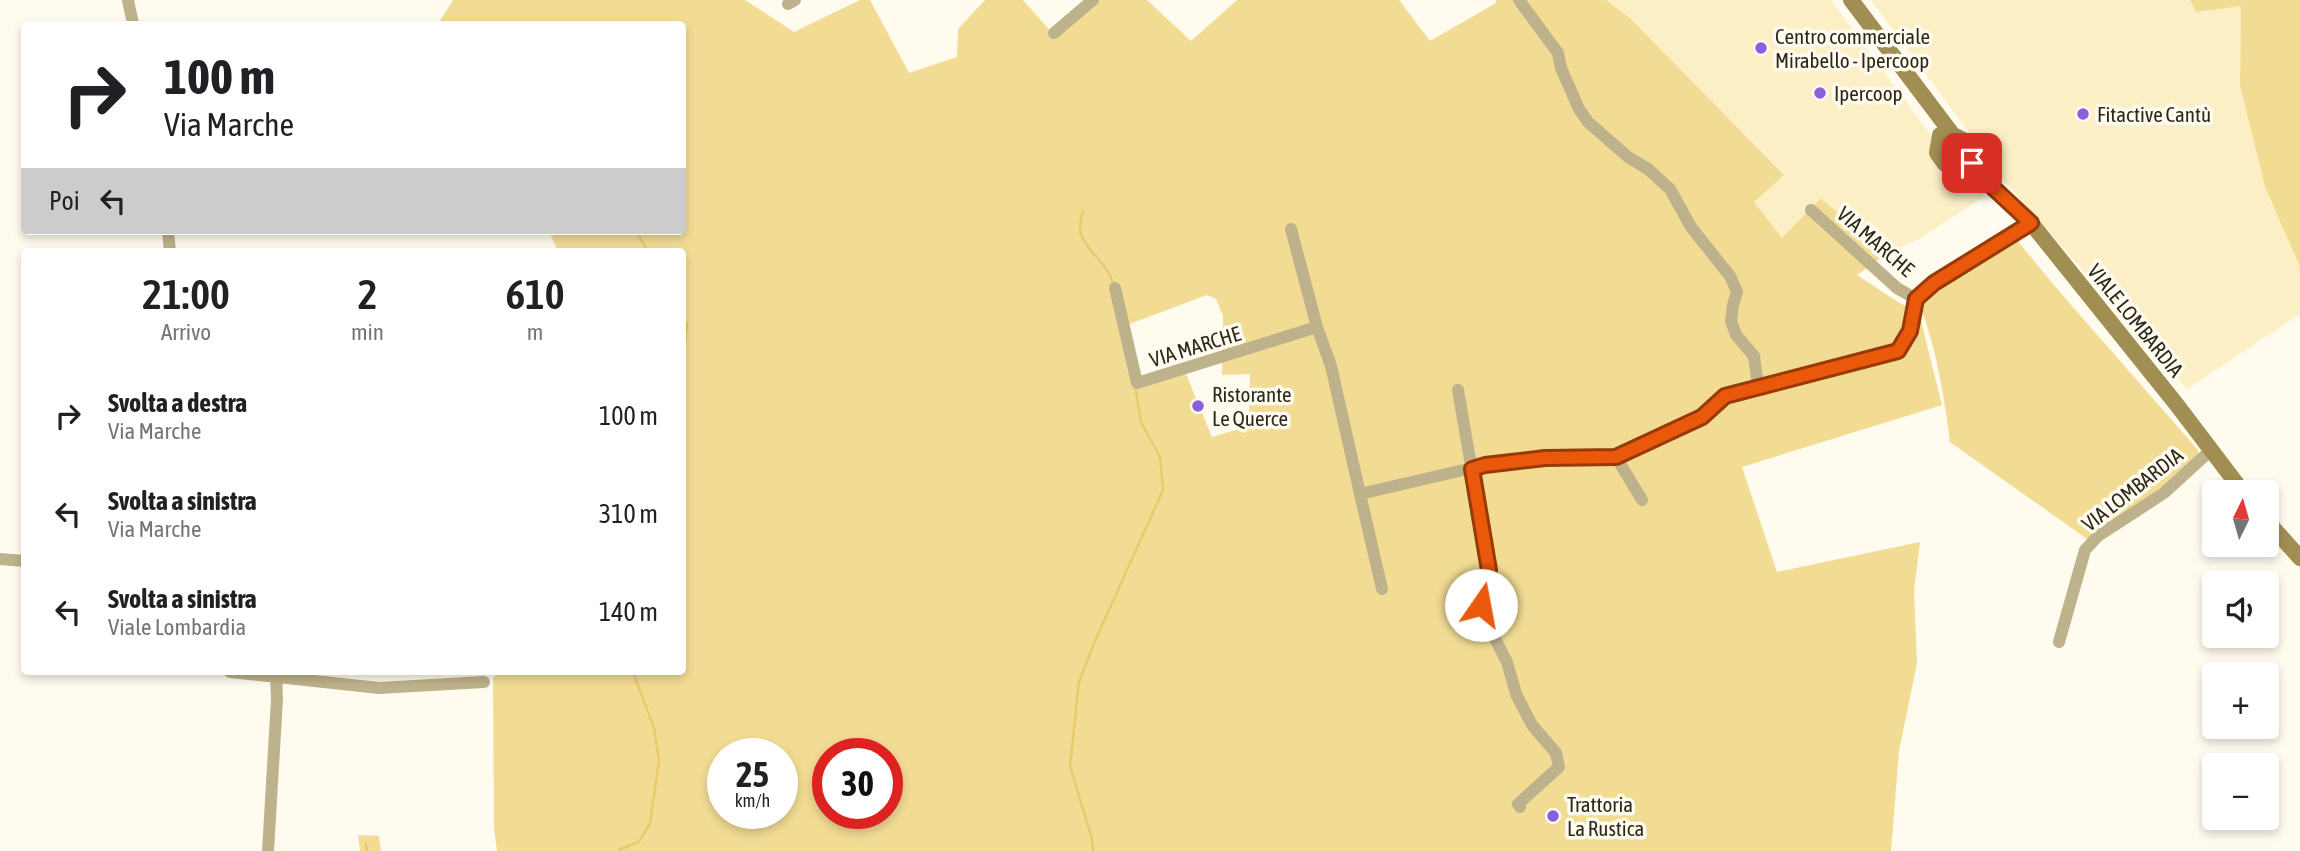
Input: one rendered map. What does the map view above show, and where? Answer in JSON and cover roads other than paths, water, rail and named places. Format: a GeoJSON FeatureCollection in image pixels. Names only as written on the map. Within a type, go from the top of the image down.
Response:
{"type":"FeatureCollection","features":[{"type":"Feature","properties":{"kind":"main road"},"geometry":{"type":"LineString","coordinates":[[1852,0],[1936,112],[1946,139]]}},
{"type":"Feature","properties":{"kind":"main road"},"geometry":{"type":"LineString","coordinates":[[1946,139],[1965,141],[1963,160],[1949,166],[1941,161],[1937,153],[1946,139]]}},
{"type":"Feature","properties":{"kind":"main road","name":"VIALE LOMBARDIA"},"geometry":{"type":"LineString","coordinates":[[1963,160],[2031,223],[2234,480]]}},
{"type":"Feature","properties":{"kind":"main road"},"geometry":{"type":"LineString","coordinates":[[2279,535],[2300,558]]}},
{"type":"Feature","properties":{"kind":"street"},"geometry":{"type":"LineString","coordinates":[[128,0],[132,21]]}},
{"type":"Feature","properties":{"kind":"street"},"geometry":{"type":"LineString","coordinates":[[1054,33],[1093,0]]}},
{"type":"Feature","properties":{"kind":"street"},"geometry":{"type":"LineString","coordinates":[[1519,0],[1558,53],[1561,68],[1588,121],[1628,158],[1648,169],[1670,189],[1691,227],[1730,276],[1737,292],[1732,305],[1731,321],[1736,335],[1754,356],[1758,387]]}},
{"type":"Feature","properties":{"kind":"street","name":"VIA MARCHE"},"geometry":{"type":"LineString","coordinates":[[1811,210],[1897,288],[1916,299]]}},
{"type":"Feature","properties":{"kind":"street","name":"VIA MARCHE"},"geometry":{"type":"LineString","coordinates":[[1360,494],[1485,465],[1545,458],[1616,457],[1702,417],[1725,396],[1898,351],[1910,331],[1916,299],[1934,283],[2031,223]]}},
{"type":"Feature","properties":{"kind":"street"},"geometry":{"type":"LineString","coordinates":[[1291,229],[1317,327],[1331,366],[1382,589]]}},
{"type":"Feature","properties":{"kind":"street","name":"VIA MARCHE"},"geometry":{"type":"LineString","coordinates":[[1115,288],[1137,383],[1317,327]]}},
{"type":"Feature","properties":{"kind":"street"},"geometry":{"type":"LineString","coordinates":[[1458,390],[1489,570],[1481,605],[1507,662],[1516,694],[1532,725],[1556,753],[1559,767],[1518,804],[1520,807]]}},
{"type":"Feature","properties":{"kind":"street","name":"VIA LOMBARDIA"},"geometry":{"type":"LineString","coordinates":[[2059,642],[2085,550],[2098,536],[2164,493],[2211,450]]}},
{"type":"Feature","properties":{"kind":"street"},"geometry":{"type":"LineString","coordinates":[[1616,457],[1642,500]]}},
{"type":"Feature","properties":{"kind":"street"},"geometry":{"type":"LineString","coordinates":[[0,559],[21,561]]}},
{"type":"Feature","properties":{"kind":"street"},"geometry":{"type":"LineString","coordinates":[[258,675],[379,688],[484,682]]}},
{"type":"Feature","properties":{"kind":"street"},"geometry":{"type":"LineString","coordinates":[[268,851],[276,677]]}},
{"type":"Feature","properties":{"kind":"waterway"},"geometry":{"type":"LineString","coordinates":[[1083,211],[1081,234],[1106,269],[1113,284]]}},
{"type":"Feature","properties":{"kind":"waterway"},"geometry":{"type":"LineString","coordinates":[[638,235],[646,248]]}},
{"type":"Feature","properties":{"kind":"waterway"},"geometry":{"type":"LineString","coordinates":[[686,323],[686,334]]}},
{"type":"Feature","properties":{"kind":"waterway"},"geometry":{"type":"LineString","coordinates":[[1093,851],[1092,839],[1070,766],[1079,682],[1163,490],[1160,457],[1141,422],[1135,386]]}},
{"type":"Feature","properties":{"kind":"waterway"},"geometry":{"type":"LineString","coordinates":[[619,851],[639,842],[650,823],[659,761],[654,728],[634,675]]}},
{"type":"Feature","properties":{"kind":"waterway"},"geometry":{"type":"LineString","coordinates":[[366,844],[367,851]]}},
{"type":"Feature","properties":{"kind":"place","name":"Centro commerciale Mirabello - Ipercoop"},"geometry":{"type":"Point","coordinates":[1761,48]}},
{"type":"Feature","properties":{"kind":"place","name":"Ipercoop"},"geometry":{"type":"Point","coordinates":[1820,93]}},
{"type":"Feature","properties":{"kind":"place","name":"Fitactive Cantù"},"geometry":{"type":"Point","coordinates":[2083,114]}},
{"type":"Feature","properties":{"kind":"place","name":"Ristorante Le Querce"},"geometry":{"type":"Point","coordinates":[1198,406]}},
{"type":"Feature","properties":{"kind":"place","name":"Trattoria La Rustica"},"geometry":{"type":"Point","coordinates":[1553,816]}}]}
